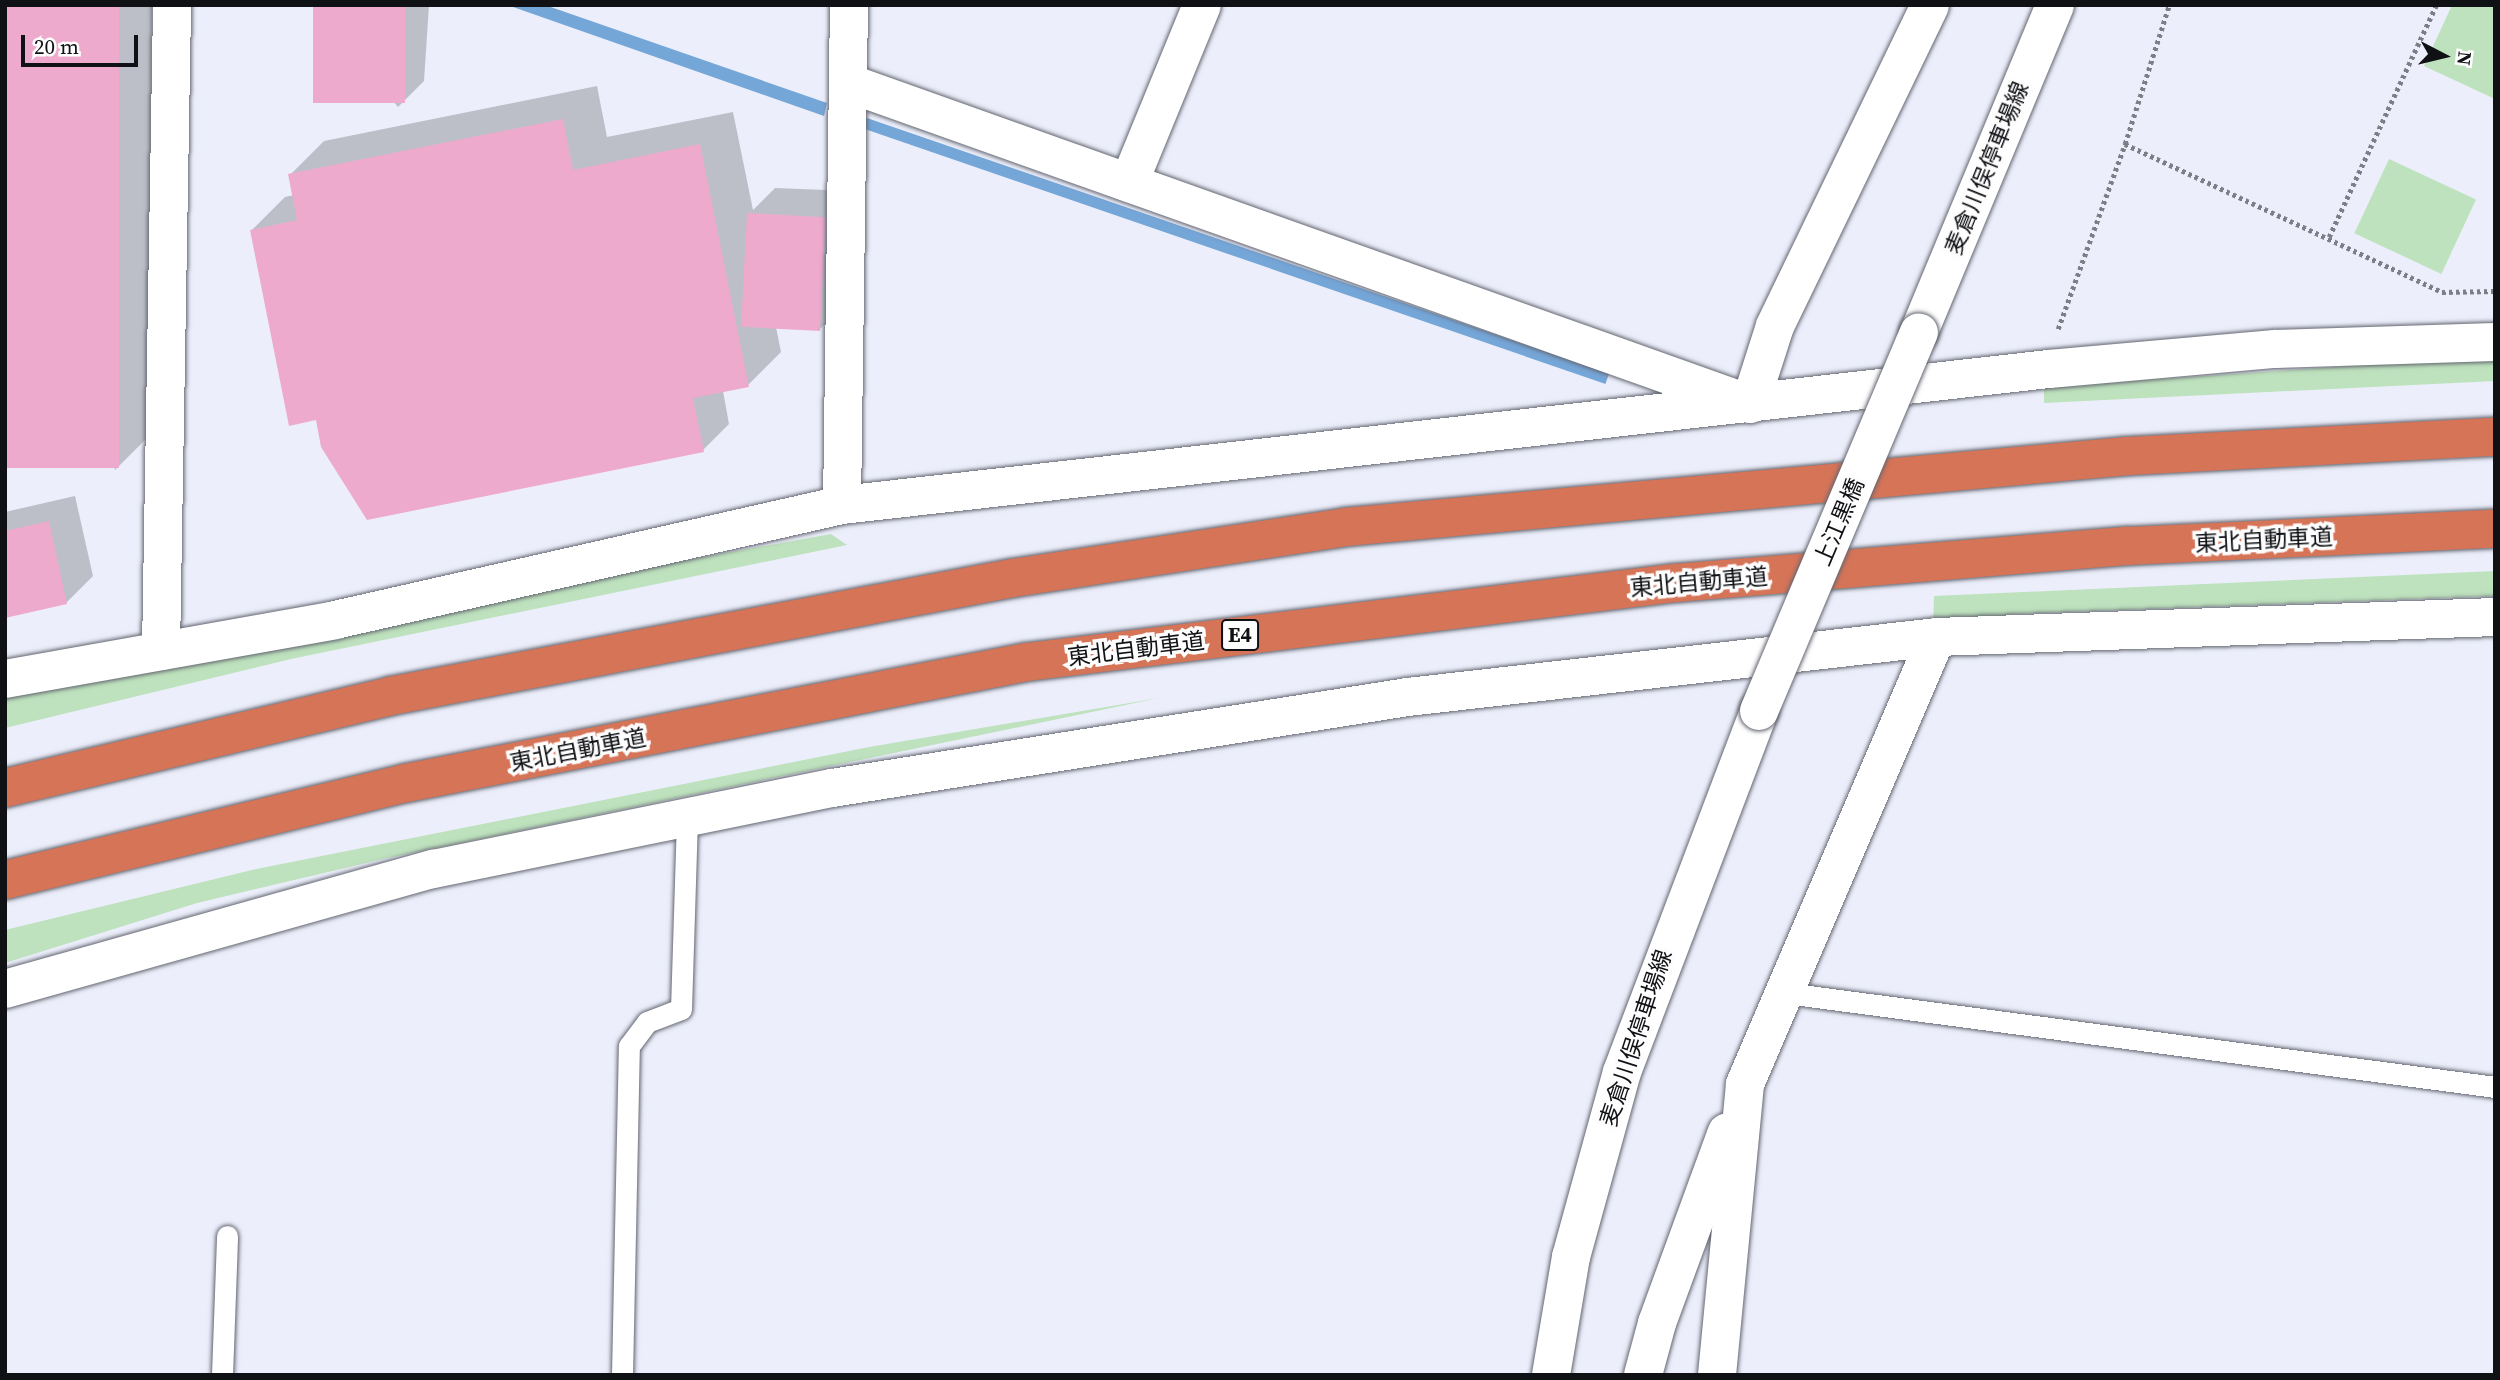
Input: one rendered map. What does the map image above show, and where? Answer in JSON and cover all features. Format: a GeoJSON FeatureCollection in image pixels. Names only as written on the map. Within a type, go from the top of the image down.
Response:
{"type":"FeatureCollection","features":[{"type":"Feature","properties":{"kind":"highway"},"geometry":{"type":"LineString","coordinates":[[5,788],[404,694],[1013,578],[1345,527],[2128,456],[2495,437]]}},
{"type":"Feature","properties":{"kind":"highway","name":"東北自動車道"},"geometry":{"type":"LineString","coordinates":[[5,880],[406,783],[1027,662],[1675,583],[2128,546],[2495,529]]}},
{"type":"Feature","properties":{"kind":"street"},"geometry":{"type":"LineString","coordinates":[[161,650],[172,5]]}},
{"type":"Feature","properties":{"kind":"street"},"geometry":{"type":"LineString","coordinates":[[842,505],[849,5]]}},
{"type":"Feature","properties":{"kind":"street"},"geometry":{"type":"LineString","coordinates":[[1129,183],[1202,5]]}},
{"type":"Feature","properties":{"kind":"street"},"geometry":{"type":"LineString","coordinates":[[1750,404],[1775,326],[1930,5]]}},
{"type":"Feature","properties":{"kind":"street","name":"麦倉川俣停車場線"},"geometry":{"type":"LineString","coordinates":[[1919,332],[2055,5]]}},
{"type":"Feature","properties":{"kind":"street"},"geometry":{"type":"LineString","coordinates":[[848,83],[1750,404]]}},
{"type":"Feature","properties":{"kind":"street","name":"上江黒橋"},"geometry":{"type":"LineString","coordinates":[[1759,711],[1919,332]]}},
{"type":"Feature","properties":{"kind":"street"},"geometry":{"type":"LineString","coordinates":[[5,679],[335,620],[842,505],[2049,369],[2275,349],[2495,342]]}},
{"type":"Feature","properties":{"kind":"street"},"geometry":{"type":"LineString","coordinates":[[5,989],[433,869],[832,788],[1408,697],[1937,637],[2495,617]]}},
{"type":"Feature","properties":{"kind":"street"},"geometry":{"type":"LineString","coordinates":[[1643,1375],[1657,1323],[1745,1084],[1937,637]]}},
{"type":"Feature","properties":{"kind":"street","name":"麦倉川俣停車場線"},"geometry":{"type":"LineString","coordinates":[[1551,1375],[1571,1257],[1622,1072],[1759,711]]}},
{"type":"Feature","properties":{"kind":"street"},"geometry":{"type":"LineString","coordinates":[[1717,1375],[1745,1084]]}},
{"type":"Feature","properties":{"kind":"lane"},"geometry":{"type":"LineString","coordinates":[[622,1375],[629,1046],[647,1022],[681,1009],[687,817]]}},
{"type":"Feature","properties":{"kind":"lane"},"geometry":{"type":"LineString","coordinates":[[1786,993],[2495,1087]]}},
{"type":"Feature","properties":{"kind":"lane"},"geometry":{"type":"LineString","coordinates":[[222,1375],[227,1236]]}},
{"type":"Feature","properties":{"kind":"path"},"geometry":{"type":"LineString","coordinates":[[2049,369],[2061,314],[2125,144],[2169,5]]}},
{"type":"Feature","properties":{"kind":"path"},"geometry":{"type":"LineString","coordinates":[[2329,237],[2436,5]]}},
{"type":"Feature","properties":{"kind":"path"},"geometry":{"type":"LineString","coordinates":[[2125,144],[2442,292],[2495,291]]}},
{"type":"Feature","properties":{"kind":"green space"},"geometry":{"type":"Polygon","coordinates":[[[2452,5],[2495,5],[2495,99],[2424,66],[2452,5]]]}},
{"type":"Feature","properties":{"kind":"green space"},"geometry":{"type":"Polygon","coordinates":[[[2389,159],[2476,200],[2441,274],[2354,233],[2389,159]]]}},
{"type":"Feature","properties":{"kind":"green space"},"geometry":{"type":"Polygon","coordinates":[[[2495,356],[2495,381],[2044,403],[2044,387],[2495,356]]]}},
{"type":"Feature","properties":{"kind":"green space"},"geometry":{"type":"Polygon","coordinates":[[[831,534],[847,545],[291,659],[5,728],[5,691],[447,603],[831,534]]]}},
{"type":"Feature","properties":{"kind":"green space"},"geometry":{"type":"Polygon","coordinates":[[[2495,571],[2495,596],[2015,614],[1933,627],[1934,596],[2495,571]]]}},
{"type":"Feature","properties":{"kind":"green space"},"geometry":{"type":"Polygon","coordinates":[[[1159,698],[383,859],[197,903],[5,963],[5,930],[252,870],[869,747],[1159,698]]]}},
{"type":"Feature","properties":{"kind":"water"},"geometry":{"type":"Polygon","coordinates":[[[507,5],[545,5],[827,103],[824,116],[507,5]]]}},
{"type":"Feature","properties":{"kind":"water"},"geometry":{"type":"Polygon","coordinates":[[[864,117],[1609,374],[1605,384],[860,127],[864,117]]]}},
{"type":"Feature","properties":{"kind":"building"},"geometry":{"type":"Polygon","coordinates":[[[5,5],[119,5],[119,468],[5,468],[5,5]]]}},
{"type":"Feature","properties":{"kind":"building"},"geometry":{"type":"Polygon","coordinates":[[[313,5],[405,5],[405,103],[313,103],[313,5]]]}},
{"type":"Feature","properties":{"kind":"building"},"geometry":{"type":"Polygon","coordinates":[[[563,119],[573,170],[700,144],[749,387],[693,398],[704,452],[367,520],[321,447],[316,420],[289,426],[250,230],[297,220],[288,174],[563,119]]]}},
{"type":"Feature","properties":{"kind":"building"},"geometry":{"type":"Polygon","coordinates":[[[747,213],[826,217],[820,331],[741,327],[747,213]]]}},
{"type":"Feature","properties":{"kind":"building"},"geometry":{"type":"Polygon","coordinates":[[[49,521],[67,604],[5,618],[5,531],[49,521]]]}}]}
